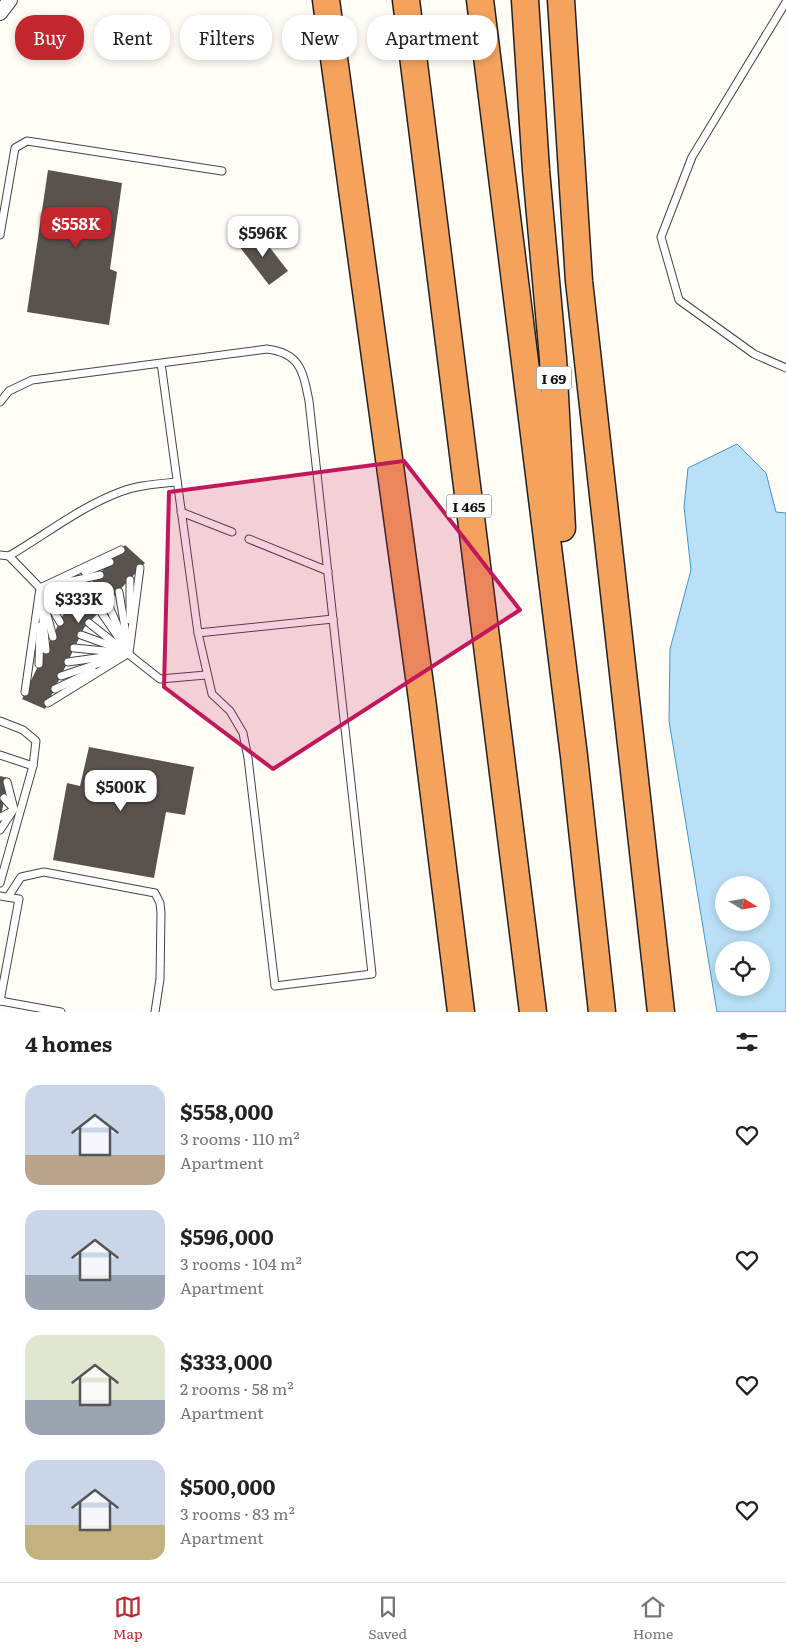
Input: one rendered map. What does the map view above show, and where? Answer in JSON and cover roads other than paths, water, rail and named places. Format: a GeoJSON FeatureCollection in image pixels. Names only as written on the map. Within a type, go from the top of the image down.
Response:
{"type":"FeatureCollection","features":[{"type":"Feature","properties":{"kind":"highway"},"geometry":{"type":"LineString","coordinates":[[326,0],[413,631],[461,1012]]}},
{"type":"Feature","properties":{"kind":"highway","name":"I 465"},"geometry":{"type":"LineString","coordinates":[[406,0],[533,1012]]}},
{"type":"Feature","properties":{"kind":"highway"},"geometry":{"type":"LineString","coordinates":[[480,0],[574,756],[602,1012]]}},
{"type":"Feature","properties":{"kind":"highway","name":"I 69"},"geometry":{"type":"LineString","coordinates":[[525,0],[536,179],[553,358],[574,756]]}},
{"type":"Feature","properties":{"kind":"highway"},"geometry":{"type":"LineString","coordinates":[[561,0],[579,281],[661,1012]]}},
{"type":"Feature","properties":{"kind":"street"},"geometry":{"type":"LineString","coordinates":[[0,13],[10,0]]}},
{"type":"Feature","properties":{"kind":"lane"},"geometry":{"type":"LineString","coordinates":[[786,2],[692,157],[661,237],[678,300],[754,354],[786,368]]}},
{"type":"Feature","properties":{"kind":"lane"},"geometry":{"type":"LineString","coordinates":[[0,235],[15,148],[26,141],[222,172]]}},
{"type":"Feature","properties":{"kind":"lane"},"geometry":{"type":"LineString","coordinates":[[0,402],[8,392],[32,380],[266,349],[282,350],[297,361],[305,381],[309,401],[372,974],[276,986],[243,733],[230,711],[212,694],[206,675],[198,633],[161,363]]}},
{"type":"Feature","properties":{"kind":"lane"},"geometry":{"type":"LineString","coordinates":[[0,555],[9,556],[91,506],[120,492],[148,485],[177,482]]}},
{"type":"Feature","properties":{"kind":"lane"},"geometry":{"type":"LineString","coordinates":[[181,512],[232,532]]}},
{"type":"Feature","properties":{"kind":"lane"},"geometry":{"type":"LineString","coordinates":[[249,539],[328,571]]}},
{"type":"Feature","properties":{"kind":"lane"},"geometry":{"type":"LineString","coordinates":[[40,588],[120,550]]}},
{"type":"Feature","properties":{"kind":"lane"},"geometry":{"type":"LineString","coordinates":[[9,556],[40,588],[70,609]]}},
{"type":"Feature","properties":{"kind":"lane"},"geometry":{"type":"LineString","coordinates":[[40,588],[110,562]]}},
{"type":"Feature","properties":{"kind":"lane"},"geometry":{"type":"LineString","coordinates":[[129,653],[140,568]]}},
{"type":"Feature","properties":{"kind":"lane"},"geometry":{"type":"LineString","coordinates":[[40,588],[100,575]]}},
{"type":"Feature","properties":{"kind":"lane"},"geometry":{"type":"LineString","coordinates":[[129,653],[130,580]]}},
{"type":"Feature","properties":{"kind":"lane"},"geometry":{"type":"LineString","coordinates":[[40,588],[90,587]]}},
{"type":"Feature","properties":{"kind":"lane"},"geometry":{"type":"LineString","coordinates":[[40,588],[82,596]]}},
{"type":"Feature","properties":{"kind":"lane"},"geometry":{"type":"LineString","coordinates":[[40,588],[60,622]]}},
{"type":"Feature","properties":{"kind":"lane"},"geometry":{"type":"LineString","coordinates":[[40,588],[53,637]]}},
{"type":"Feature","properties":{"kind":"lane"},"geometry":{"type":"LineString","coordinates":[[40,588],[46,650]]}},
{"type":"Feature","properties":{"kind":"lane"},"geometry":{"type":"LineString","coordinates":[[39,664],[40,588]]}},
{"type":"Feature","properties":{"kind":"lane"},"geometry":{"type":"LineString","coordinates":[[32,679],[40,588]]}},
{"type":"Feature","properties":{"kind":"lane"},"geometry":{"type":"LineString","coordinates":[[25,692],[40,588]]}},
{"type":"Feature","properties":{"kind":"lane"},"geometry":{"type":"LineString","coordinates":[[118,592],[129,653]]}},
{"type":"Feature","properties":{"kind":"lane"},"geometry":{"type":"LineString","coordinates":[[108,604],[129,653]]}},
{"type":"Feature","properties":{"kind":"lane"},"geometry":{"type":"LineString","coordinates":[[100,612],[129,653]]}},
{"type":"Feature","properties":{"kind":"lane"},"geometry":{"type":"LineString","coordinates":[[198,633],[333,619]]}},
{"type":"Feature","properties":{"kind":"lane"},"geometry":{"type":"LineString","coordinates":[[89,623],[160,679],[206,675]]}},
{"type":"Feature","properties":{"kind":"lane"},"geometry":{"type":"LineString","coordinates":[[81,635],[129,653]]}},
{"type":"Feature","properties":{"kind":"lane"},"geometry":{"type":"LineString","coordinates":[[74,648],[129,653]]}},
{"type":"Feature","properties":{"kind":"lane"},"geometry":{"type":"LineString","coordinates":[[68,662],[129,653]]}},
{"type":"Feature","properties":{"kind":"lane"},"geometry":{"type":"LineString","coordinates":[[61,676],[129,653]]}},
{"type":"Feature","properties":{"kind":"lane"},"geometry":{"type":"LineString","coordinates":[[55,689],[129,653]]}},
{"type":"Feature","properties":{"kind":"lane"},"geometry":{"type":"LineString","coordinates":[[48,703],[129,653]]}},
{"type":"Feature","properties":{"kind":"lane"},"geometry":{"type":"LineString","coordinates":[[0,721],[23,730],[36,741],[33,766],[17,810],[0,883]]}},
{"type":"Feature","properties":{"kind":"lane"},"geometry":{"type":"LineString","coordinates":[[0,755],[33,766]]}},
{"type":"Feature","properties":{"kind":"lane"},"geometry":{"type":"LineString","coordinates":[[7,782],[17,810]]}},
{"type":"Feature","properties":{"kind":"lane"},"geometry":{"type":"LineString","coordinates":[[4,798],[17,810]]}},
{"type":"Feature","properties":{"kind":"lane"},"geometry":{"type":"LineString","coordinates":[[1,817],[17,810]]}},
{"type":"Feature","properties":{"kind":"lane"},"geometry":{"type":"LineString","coordinates":[[0,830],[17,810]]}},
{"type":"Feature","properties":{"kind":"lane"},"geometry":{"type":"LineString","coordinates":[[4,896],[21,877],[44,872],[155,893],[160,903],[161,913],[160,979],[155,1012]]}},
{"type":"Feature","properties":{"kind":"lane"},"geometry":{"type":"LineString","coordinates":[[4,896],[19,899],[0,1001],[61,1012]]}},
{"type":"Feature","properties":{"kind":"water"},"geometry":{"type":"Polygon","coordinates":[[[737,444],[766,473],[776,512],[786,513],[786,1012],[717,1012],[669,721],[670,649],[691,570],[684,507],[688,468],[737,444]]]}}]}
